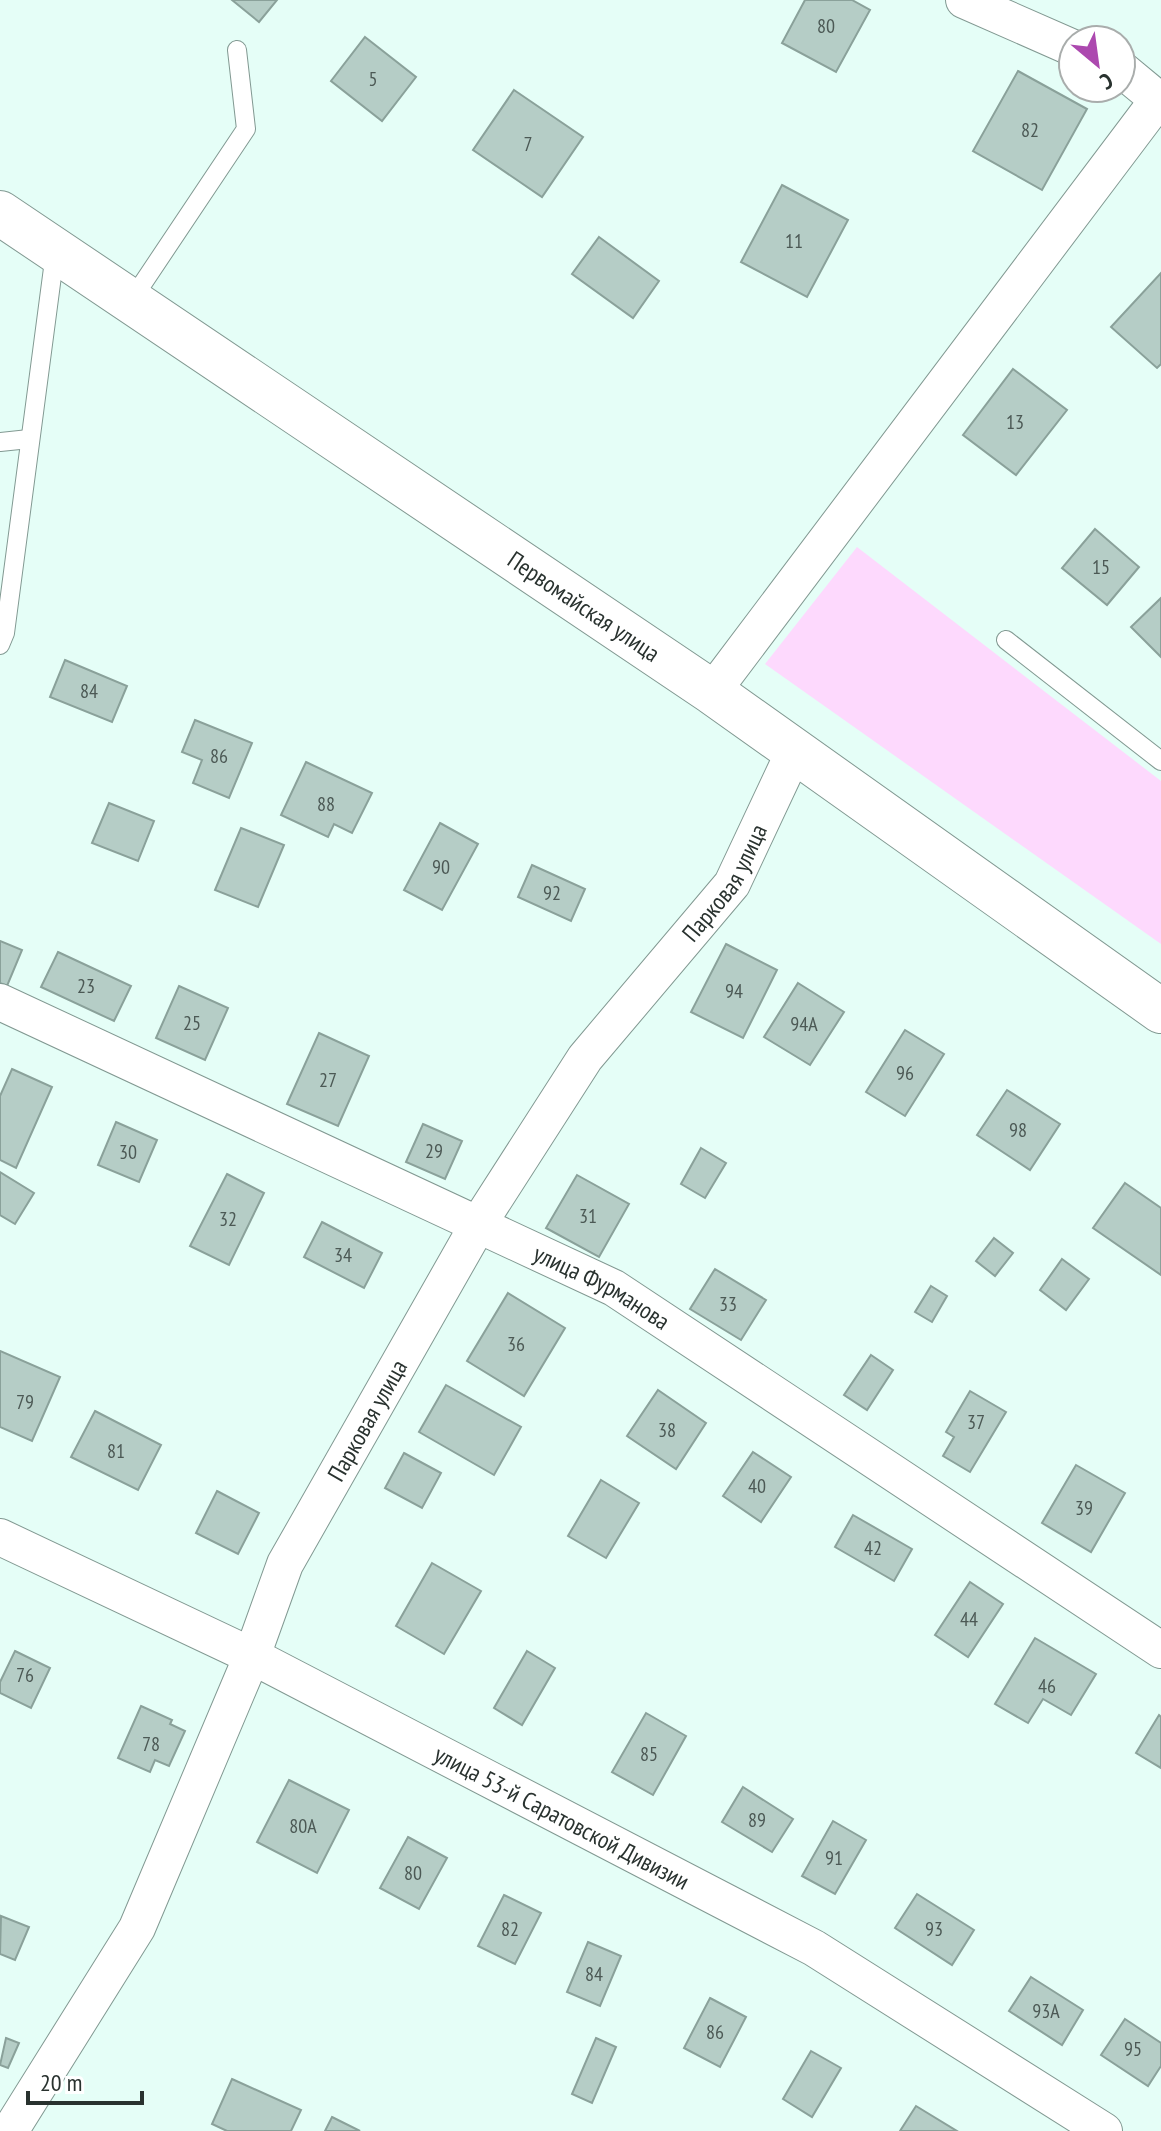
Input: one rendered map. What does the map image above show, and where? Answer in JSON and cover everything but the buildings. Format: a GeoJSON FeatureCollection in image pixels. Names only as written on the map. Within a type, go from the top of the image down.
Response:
{"type":"FeatureCollection","features":[{"type":"Feature","properties":{"kind":"main road","name":"Первомайская улица"},"geometry":{"type":"LineString","coordinates":[[0,213],[712,692],[1161,1011]]}},
{"type":"Feature","properties":{"kind":"street"},"geometry":{"type":"LineString","coordinates":[[964,0],[1057,41]]}},
{"type":"Feature","properties":{"kind":"street"},"geometry":{"type":"LineString","coordinates":[[712,692],[1160,101],[1137,82]]}},
{"type":"Feature","properties":{"kind":"street","name":"Парковая улица"},"geometry":{"type":"LineString","coordinates":[[8,2131],[137,1928],[252,1656],[285,1564],[479,1223],[585,1058],[732,884],[794,752]]}},
{"type":"Feature","properties":{"kind":"street","name":"улица Фурманова"},"geometry":{"type":"LineString","coordinates":[[0,1002],[614,1288],[1161,1650]]}},
{"type":"Feature","properties":{"kind":"street","name":"улица 53-й Саратовской Дивизии"},"geometry":{"type":"LineString","coordinates":[[0,1537],[252,1656],[814,1948],[1104,2131]]}},
{"type":"Feature","properties":{"kind":"street"},"geometry":{"type":"LineString","coordinates":[[0,2129],[8,2131]]}},
{"type":"Feature","properties":{"kind":"lane"},"geometry":{"type":"LineString","coordinates":[[131,301],[246,129],[237,50]]}},
{"type":"Feature","properties":{"kind":"lane"},"geometry":{"type":"LineString","coordinates":[[0,645],[5,633],[55,250]]}},
{"type":"Feature","properties":{"kind":"lane"},"geometry":{"type":"LineString","coordinates":[[0,442],[29,439]]}},
{"type":"Feature","properties":{"kind":"lane"},"geometry":{"type":"LineString","coordinates":[[1006,640],[1161,761]]}},
{"type":"Feature","properties":{"kind":"shaded area"},"geometry":{"type":"Polygon","coordinates":[[[857,547],[1161,781],[1161,944],[765,664],[857,547]]]}}]}
